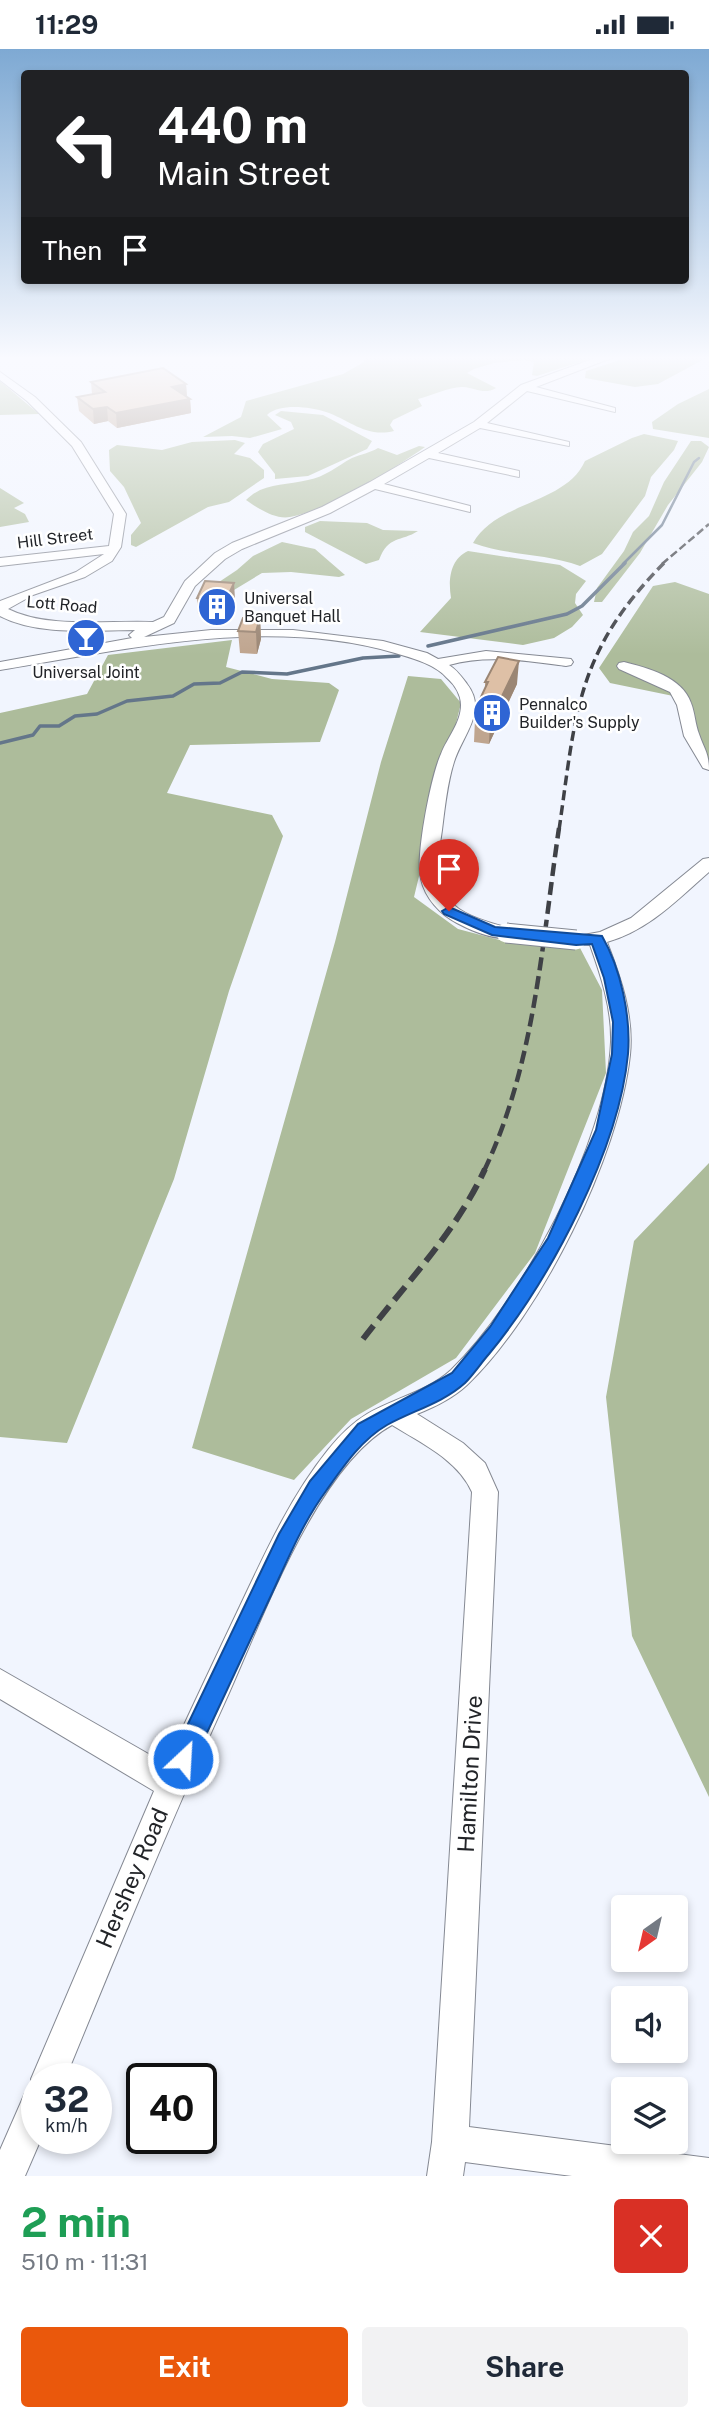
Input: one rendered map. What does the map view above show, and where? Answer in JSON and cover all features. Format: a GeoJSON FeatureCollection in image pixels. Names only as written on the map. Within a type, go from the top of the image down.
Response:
{"type":"FeatureCollection","features":[{"type":"Feature","properties":{"kind":"street"},"geometry":{"type":"LineString","coordinates":[[84,456],[120,515],[114,549]]}},
{"type":"Feature","properties":{"kind":"street"},"geometry":{"type":"LineString","coordinates":[[114,645],[169,620],[190,584],[220,557],[256,537],[327,510],[425,456]]}},
{"type":"Feature","properties":{"kind":"street"},"geometry":{"type":"LineString","coordinates":[[439,456],[514,474]]}},
{"type":"Feature","properties":{"kind":"street"},"geometry":{"type":"LineString","coordinates":[[374,485],[466,509]]}},
{"type":"Feature","properties":{"kind":"street","name":"Hill Street"},"geometry":{"type":"LineString","coordinates":[[0,562],[114,549]]}},
{"type":"Feature","properties":{"kind":"street","name":"Lott Road"},"geometry":{"type":"LineString","coordinates":[[114,549],[101,563],[16,597],[1,606],[0,611],[5,615],[30,621],[157,626],[225,633]]}},
{"type":"Feature","properties":{"kind":"street"},"geometry":{"type":"LineString","coordinates":[[0,666],[114,645],[225,633],[380,643],[439,663],[460,680],[467,693],[469,708],[463,728],[449,753],[438,793],[429,877],[435,892],[449,911],[480,927],[506,933],[587,940],[632,927],[709,863]]}},
{"type":"Feature","properties":{"kind":"street"},"geometry":{"type":"LineString","coordinates":[[439,663],[461,657],[494,654],[566,662]]}},
{"type":"Feature","properties":{"kind":"street"},"geometry":{"type":"LineString","coordinates":[[624,666],[638,674],[659,679],[677,690],[683,698],[691,734],[709,765]]}},
{"type":"Feature","properties":{"kind":"street","name":"Hershey Road"},"geometry":{"type":"LineString","coordinates":[[55,2063],[171,1784],[286,1541],[317,1487],[365,1429],[458,1378],[496,1332],[529,1285],[556,1239],[604,1130],[620,1054],[620,1022],[612,978],[587,940]]}},
{"type":"Feature","properties":{"kind":"street","name":"Hamilton Drive"},"geometry":{"type":"LineString","coordinates":[[396,1414],[454,1451],[475,1471],[485,1493],[448,2159]]}},
{"type":"Feature","properties":{"kind":"street"},"geometry":{"type":"LineString","coordinates":[[0,1683],[171,1784]]}},
{"type":"Feature","properties":{"kind":"street"},"geometry":{"type":"LineString","coordinates":[[7,2176],[21,2143]]}},
{"type":"Feature","properties":{"kind":"street"},"geometry":{"type":"LineString","coordinates":[[448,2159],[709,2176]]}},
{"type":"Feature","properties":{"kind":"green space"},"geometry":{"type":"Polygon","coordinates":[[[109,456],[243,456],[250,458],[264,470],[264,478],[229,502],[208,507],[136,547],[131,545],[131,535],[141,523],[124,487],[110,471],[109,456]]]}},
{"type":"Feature","properties":{"kind":"green space"},"geometry":{"type":"Polygon","coordinates":[[[261,456],[351,456],[308,476],[275,479],[275,474],[261,456]]]}},
{"type":"Feature","properties":{"kind":"green space"},"geometry":{"type":"Polygon","coordinates":[[[410,456],[341,498],[306,513],[279,517],[246,500],[267,487],[314,479],[352,458],[410,456]]]}},
{"type":"Feature","properties":{"kind":"green space"},"geometry":{"type":"Polygon","coordinates":[[[595,456],[669,456],[651,477],[645,496],[602,554],[580,566],[473,543],[484,529],[498,519],[563,486],[576,475],[585,461],[595,456]]]}},
{"type":"Feature","properties":{"kind":"green space"},"geometry":{"type":"Polygon","coordinates":[[[681,456],[705,456],[668,505],[640,553],[602,602],[594,602],[597,588],[624,551],[633,532],[649,516],[664,482],[681,456]]]}},
{"type":"Feature","properties":{"kind":"green space"},"geometry":{"type":"Polygon","coordinates":[[[0,488],[24,503],[14,508],[25,514],[29,522],[0,527],[0,488]]]}},
{"type":"Feature","properties":{"kind":"green space"},"geometry":{"type":"Polygon","coordinates":[[[320,521],[367,523],[383,530],[418,531],[391,543],[379,560],[366,564],[305,532],[305,527],[320,521]]]}},
{"type":"Feature","properties":{"kind":"green space"},"geometry":{"type":"Polygon","coordinates":[[[282,542],[315,549],[345,575],[339,577],[291,572],[262,573],[234,590],[213,586],[253,556],[282,542]]]}},
{"type":"Feature","properties":{"kind":"green space"},"geometry":{"type":"Polygon","coordinates":[[[468,551],[560,565],[586,581],[576,594],[575,603],[583,615],[572,627],[554,638],[523,645],[420,632],[451,598],[450,584],[454,565],[457,559],[468,551]]]}},
{"type":"Feature","properties":{"kind":"green space"},"geometry":{"type":"Polygon","coordinates":[[[675,582],[709,594],[709,764],[694,751],[683,698],[610,683],[599,668],[653,586],[675,582]]]}},
{"type":"Feature","properties":{"kind":"green space"},"geometry":{"type":"Polygon","coordinates":[[[232,640],[226,667],[272,679],[329,683],[339,690],[320,742],[190,745],[167,793],[272,815],[283,836],[229,991],[174,1179],[67,1443],[0,1437],[0,713],[87,694],[108,655],[232,640]]]}},
{"type":"Feature","properties":{"kind":"green space"},"geometry":{"type":"Polygon","coordinates":[[[408,676],[441,679],[461,703],[414,897],[458,929],[511,943],[580,948],[602,990],[606,1073],[535,1253],[456,1358],[351,1419],[294,1480],[192,1448],[335,942],[381,762],[408,676]]]}},
{"type":"Feature","properties":{"kind":"green space"},"geometry":{"type":"Polygon","coordinates":[[[709,1163],[709,1797],[632,1636],[606,1397],[634,1241],[709,1163]]]}},
{"type":"Feature","properties":{"kind":"building"},"geometry":{"type":"Polygon","coordinates":[[[205,581],[234,583],[226,600],[197,598],[205,581]]]}},
{"type":"Feature","properties":{"kind":"building"},"geometry":{"type":"Polygon","coordinates":[[[260,617],[256,632],[238,631],[243,618],[260,617]]]}},
{"type":"Feature","properties":{"kind":"building"},"geometry":{"type":"Polygon","coordinates":[[[498,657],[519,661],[490,721],[475,719],[485,699],[480,699],[488,682],[485,682],[498,657]]]}},
{"type":"Feature","properties":{"kind":"waterway"},"geometry":{"type":"LineString","coordinates":[[623,564],[662,525],[694,462],[699,458]]}},
{"type":"Feature","properties":{"kind":"waterway"},"geometry":{"type":"LineString","coordinates":[[428,646],[567,614],[582,606],[625,563]]}},
{"type":"Feature","properties":{"kind":"waterway"},"geometry":{"type":"LineString","coordinates":[[0,743],[33,735],[40,726],[59,726],[75,716],[97,714],[127,701],[173,696],[194,684],[220,683],[242,672],[287,674],[363,658],[399,656]]}},
{"type":"Feature","properties":{"kind":"railway"},"geometry":{"type":"LineString","coordinates":[[662,564],[709,524]]}},
{"type":"Feature","properties":{"kind":"railway"},"geometry":{"type":"LineString","coordinates":[[559,830],[576,717],[597,655],[635,595],[664,563]]}},
{"type":"Feature","properties":{"kind":"railway"},"geometry":{"type":"LineString","coordinates":[[484,1171],[501,1130],[526,1046],[559,828]]}},
{"type":"Feature","properties":{"kind":"railway"},"geometry":{"type":"LineString","coordinates":[[363,1339],[445,1237],[484,1171]]}},
{"type":"Feature","properties":{"kind":"place","name":"Universal Banquet Hall"},"geometry":{"type":"Point","coordinates":[217,607]}},
{"type":"Feature","properties":{"kind":"place","name":"Universal Joint"},"geometry":{"type":"Point","coordinates":[86,638]}},
{"type":"Feature","properties":{"kind":"place","name":"Pennalco Builder's Supply"},"geometry":{"type":"Point","coordinates":[492,713]}},
{"type":"Feature","properties":{"kind":"route"},"geometry":{"type":"LineString","coordinates":[[183,1759],[263,1587],[317,1487],[365,1429],[428,1397],[458,1378],[496,1332],[529,1285],[556,1239],[604,1130],[620,1054],[620,1022],[612,978],[597,939],[576,940],[492,931],[449,911]]}}]}
